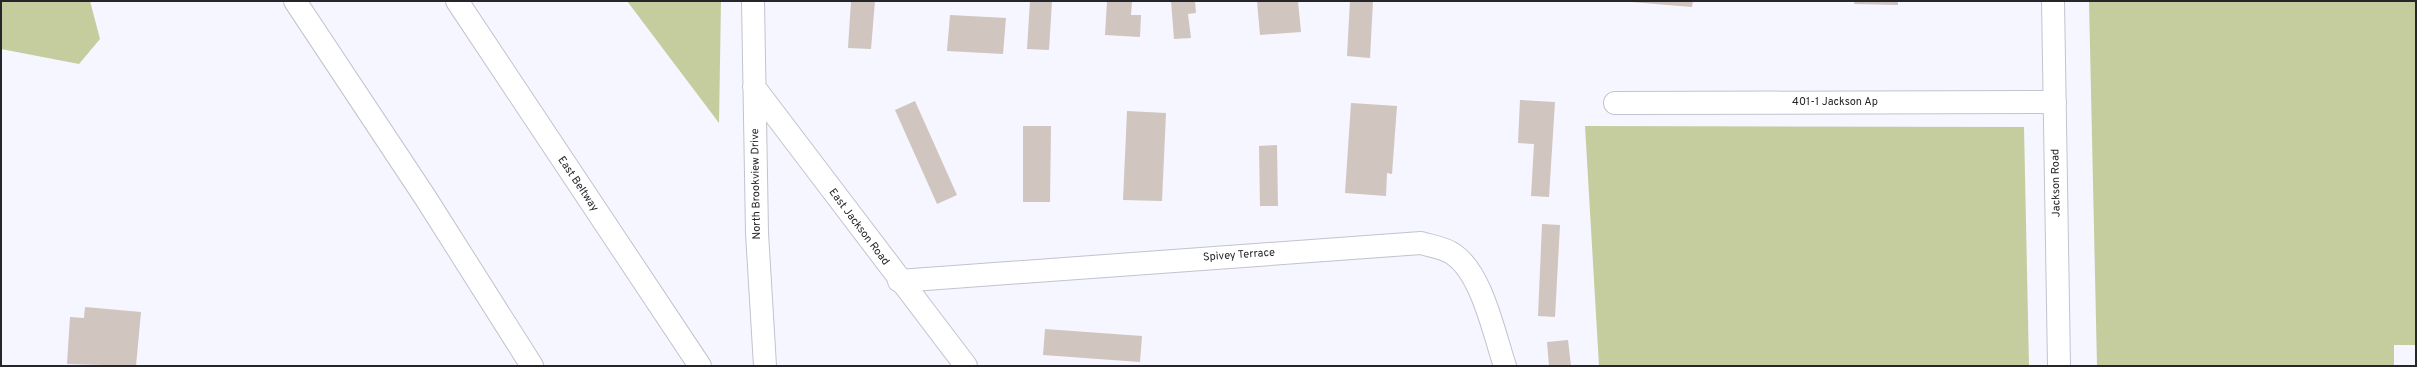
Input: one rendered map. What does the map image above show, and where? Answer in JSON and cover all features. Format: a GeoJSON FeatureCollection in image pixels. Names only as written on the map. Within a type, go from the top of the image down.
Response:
{"type":"FeatureCollection","features":[{"type":"Feature","properties":{"kind":"main road"},"geometry":{"type":"LineString","coordinates":[[294,1],[425,197],[532,366]]}},
{"type":"Feature","properties":{"kind":"main road","name":"East Beltway"},"geometry":{"type":"LineString","coordinates":[[457,1],[700,366]]}},
{"type":"Feature","properties":{"kind":"main road","name":"North Brookview Drive"},"geometry":{"type":"LineString","coordinates":[[753,1],[757,233],[765,366]]}},
{"type":"Feature","properties":{"kind":"main road","name":"Jackson Road"},"geometry":{"type":"LineString","coordinates":[[2053,1],[2059,366]]}},
{"type":"Feature","properties":{"kind":"main road","name":"East Jackson Road"},"geometry":{"type":"LineString","coordinates":[[754,87],[899,280],[966,366]]}},
{"type":"Feature","properties":{"kind":"main road","name":"401-1 Jackson Ap"},"geometry":{"type":"LineString","coordinates":[[1615,103],[2055,102]]}},
{"type":"Feature","properties":{"kind":"main road","name":"Spivey Terrace"},"geometry":{"type":"LineString","coordinates":[[899,280],[1421,243],[1453,253],[1471,273],[1484,302],[1505,366]]}},
{"type":"Feature","properties":{"kind":"green space"},"geometry":{"type":"Polygon","coordinates":[[[1,1],[90,1],[100,39],[79,64],[1,49],[1,1]]]}},
{"type":"Feature","properties":{"kind":"green space"},"geometry":{"type":"Polygon","coordinates":[[[627,1],[721,1],[719,123],[627,1]]]}},
{"type":"Feature","properties":{"kind":"green space"},"geometry":{"type":"Polygon","coordinates":[[[2089,1],[2416,1],[2416,345],[2394,345],[2394,366],[2097,366],[2089,1]]]}},
{"type":"Feature","properties":{"kind":"green space"},"geometry":{"type":"Polygon","coordinates":[[[1585,126],[2024,127],[2029,366],[1599,366],[1585,126]]]}},
{"type":"Feature","properties":{"kind":"building"},"geometry":{"type":"Polygon","coordinates":[[[851,1],[875,1],[871,49],[848,48],[851,1]]]}},
{"type":"Feature","properties":{"kind":"building"},"geometry":{"type":"Polygon","coordinates":[[[1030,1],[1052,1],[1049,50],[1027,49],[1030,1]]]}},
{"type":"Feature","properties":{"kind":"building"},"geometry":{"type":"Polygon","coordinates":[[[1107,1],[1132,1],[1131,15],[1141,15],[1140,37],[1105,35],[1107,1]]]}},
{"type":"Feature","properties":{"kind":"building"},"geometry":{"type":"Polygon","coordinates":[[[1171,1],[1195,1],[1196,13],[1188,14],[1191,38],[1174,39],[1171,1]]]}},
{"type":"Feature","properties":{"kind":"building"},"geometry":{"type":"Polygon","coordinates":[[[1257,1],[1298,1],[1301,32],[1260,35],[1257,1]]]}},
{"type":"Feature","properties":{"kind":"building"},"geometry":{"type":"Polygon","coordinates":[[[1350,1],[1373,1],[1370,58],[1347,56],[1350,1]]]}},
{"type":"Feature","properties":{"kind":"building"},"geometry":{"type":"Polygon","coordinates":[[[1619,1],[1693,1],[1692,7],[1619,1]]]}},
{"type":"Feature","properties":{"kind":"building"},"geometry":{"type":"Polygon","coordinates":[[[1855,1],[1898,1],[1898,5],[1854,4],[1855,1]]]}},
{"type":"Feature","properties":{"kind":"building"},"geometry":{"type":"Polygon","coordinates":[[[950,15],[1006,18],[1003,54],[947,51],[950,15]]]}},
{"type":"Feature","properties":{"kind":"building"},"geometry":{"type":"Polygon","coordinates":[[[1520,100],[1555,102],[1549,197],[1531,196],[1534,144],[1518,143],[1520,100]]]}},
{"type":"Feature","properties":{"kind":"building"},"geometry":{"type":"Polygon","coordinates":[[[915,101],[957,195],[937,204],[895,110],[915,101]]]}},
{"type":"Feature","properties":{"kind":"building"},"geometry":{"type":"Polygon","coordinates":[[[1351,103],[1397,106],[1392,174],[1387,173],[1386,196],[1345,193],[1351,103]]]}},
{"type":"Feature","properties":{"kind":"building"},"geometry":{"type":"Polygon","coordinates":[[[1127,111],[1166,113],[1162,201],[1123,200],[1127,111]]]}},
{"type":"Feature","properties":{"kind":"building"},"geometry":{"type":"Polygon","coordinates":[[[1023,126],[1051,126],[1050,202],[1023,202],[1023,126]]]}},
{"type":"Feature","properties":{"kind":"building"},"geometry":{"type":"Polygon","coordinates":[[[1277,145],[1278,206],[1260,206],[1259,146],[1277,145]]]}},
{"type":"Feature","properties":{"kind":"building"},"geometry":{"type":"Polygon","coordinates":[[[1542,224],[1560,225],[1555,317],[1538,316],[1542,224]]]}},
{"type":"Feature","properties":{"kind":"building"},"geometry":{"type":"Polygon","coordinates":[[[85,307],[141,312],[136,366],[67,364],[70,317],[84,318],[85,307]]]}},
{"type":"Feature","properties":{"kind":"building"},"geometry":{"type":"Polygon","coordinates":[[[1045,329],[1142,336],[1140,362],[1043,355],[1045,329]]]}},
{"type":"Feature","properties":{"kind":"building"},"geometry":{"type":"Polygon","coordinates":[[[1568,340],[1571,366],[1549,366],[1547,342],[1568,340]]]}}]}
